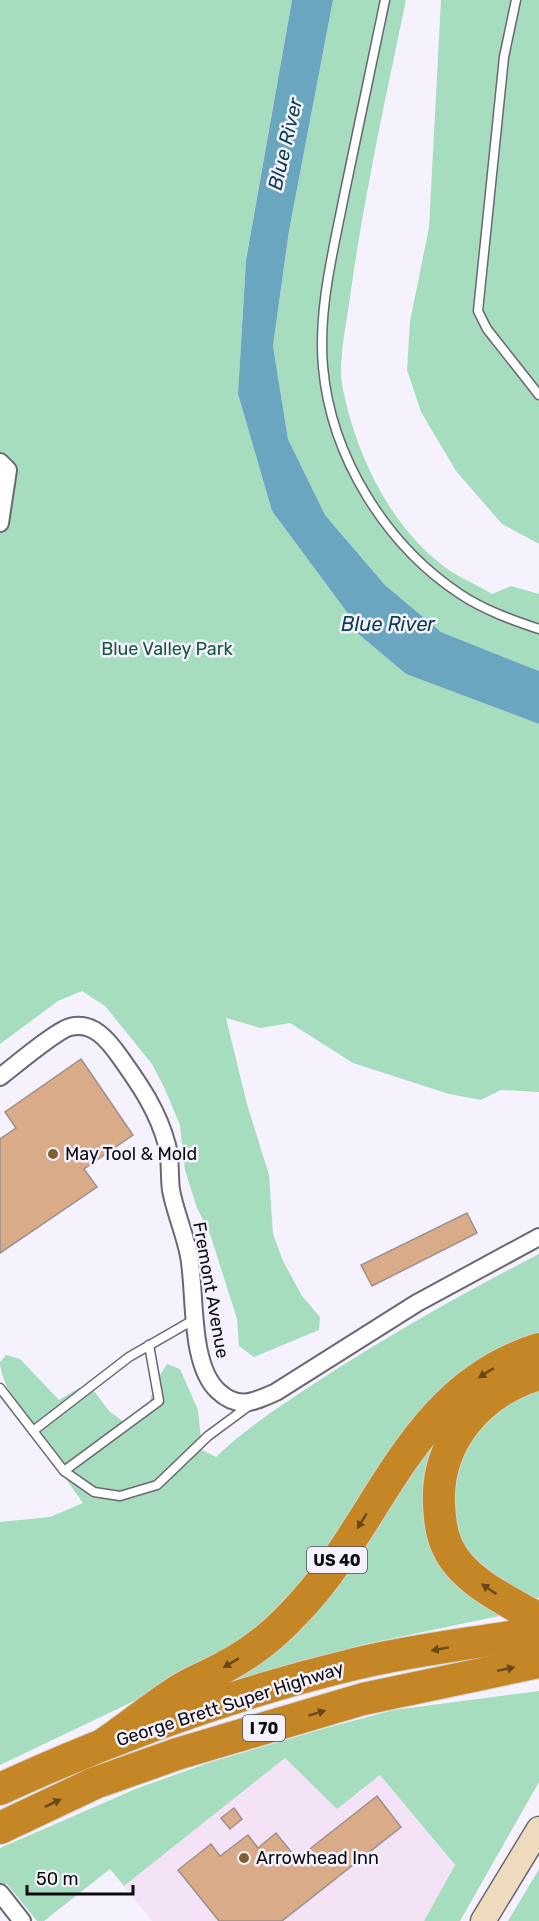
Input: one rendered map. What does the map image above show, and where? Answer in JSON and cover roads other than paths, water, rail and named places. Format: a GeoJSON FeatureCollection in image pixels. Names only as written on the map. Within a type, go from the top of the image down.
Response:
{"type":"FeatureCollection","features":[{"type":"Feature","properties":{"kind":"highway","name":"US 40"},"geometry":{"type":"LineString","coordinates":[[104,1744],[179,1690],[228,1665],[268,1637],[298,1610],[336,1563],[400,1461],[426,1426],[449,1401],[483,1374],[519,1355],[539,1349]]}},
{"type":"Feature","properties":{"kind":"highway"},"geometry":{"type":"LineString","coordinates":[[539,1374],[524,1378],[488,1399],[463,1425],[447,1451],[438,1485],[440,1523],[447,1547],[464,1570],[486,1587],[539,1619]]}},
{"type":"Feature","properties":{"kind":"highway","name":"George Brett Super Highway"},"geometry":{"type":"LineString","coordinates":[[0,1789],[104,1744],[217,1704],[356,1664],[539,1632]]}},
{"type":"Feature","properties":{"kind":"highway","name":"George Brett Super Highway"},"geometry":{"type":"LineString","coordinates":[[0,1828],[95,1784],[177,1754],[363,1699],[539,1662]]}},
{"type":"Feature","properties":{"kind":"main road"},"geometry":{"type":"LineString","coordinates":[[483,1921],[539,1829]]}},
{"type":"Feature","properties":{"kind":"street"},"geometry":{"type":"LineString","coordinates":[[0,462],[8,470],[0,523]]}},
{"type":"Feature","properties":{"kind":"street","name":"Fremont Avenue"},"geometry":{"type":"LineString","coordinates":[[0,1077],[68,1027],[88,1026],[108,1040],[153,1107],[167,1146],[171,1191],[189,1256],[195,1318],[205,1372],[217,1391],[234,1403],[252,1403]]}},
{"type":"Feature","properties":{"kind":"street"},"geometry":{"type":"LineString","coordinates":[[252,1403],[276,1392],[417,1303],[539,1237]]}},
{"type":"Feature","properties":{"kind":"street"},"geometry":{"type":"LineString","coordinates":[[0,1893],[22,1921]]}},
{"type":"Feature","properties":{"kind":"lane"},"geometry":{"type":"LineString","coordinates":[[385,0],[327,282],[323,367],[332,413],[349,462],[372,505],[401,543],[460,595],[502,616],[539,629]]}},
{"type":"Feature","properties":{"kind":"lane"},"geometry":{"type":"LineString","coordinates":[[516,0],[504,57],[478,311],[487,328],[539,395]]}},
{"type":"Feature","properties":{"kind":"lane"},"geometry":{"type":"LineString","coordinates":[[33,1431],[129,1357],[195,1318]]}},
{"type":"Feature","properties":{"kind":"lane"},"geometry":{"type":"LineString","coordinates":[[64,1471],[159,1401],[149,1345]]}},
{"type":"Feature","properties":{"kind":"lane"},"geometry":{"type":"LineString","coordinates":[[0,1388],[64,1471],[93,1492],[120,1496],[157,1485],[208,1436],[252,1403]]}},
{"type":"Feature","properties":{"kind":"water","name":"Blue River"},"geometry":{"type":"Polygon","coordinates":[[[292,0],[333,0],[289,231],[273,346],[288,439],[325,515],[385,585],[441,632],[539,671],[539,724],[406,674],[350,627],[349,615],[272,511],[238,394],[246,260],[292,0]]]}},
{"type":"Feature","properties":{"kind":"place","name":"May Tool & Mold"},"geometry":{"type":"Point","coordinates":[53,1154]}},
{"type":"Feature","properties":{"kind":"place","name":"Arrowhead Inn"},"geometry":{"type":"Point","coordinates":[244,1858]}},
{"type":"Feature","properties":{"kind":"park label","name":"Blue Valley Park"},"geometry":{"type":"Point","coordinates":[167,649]}}]}
